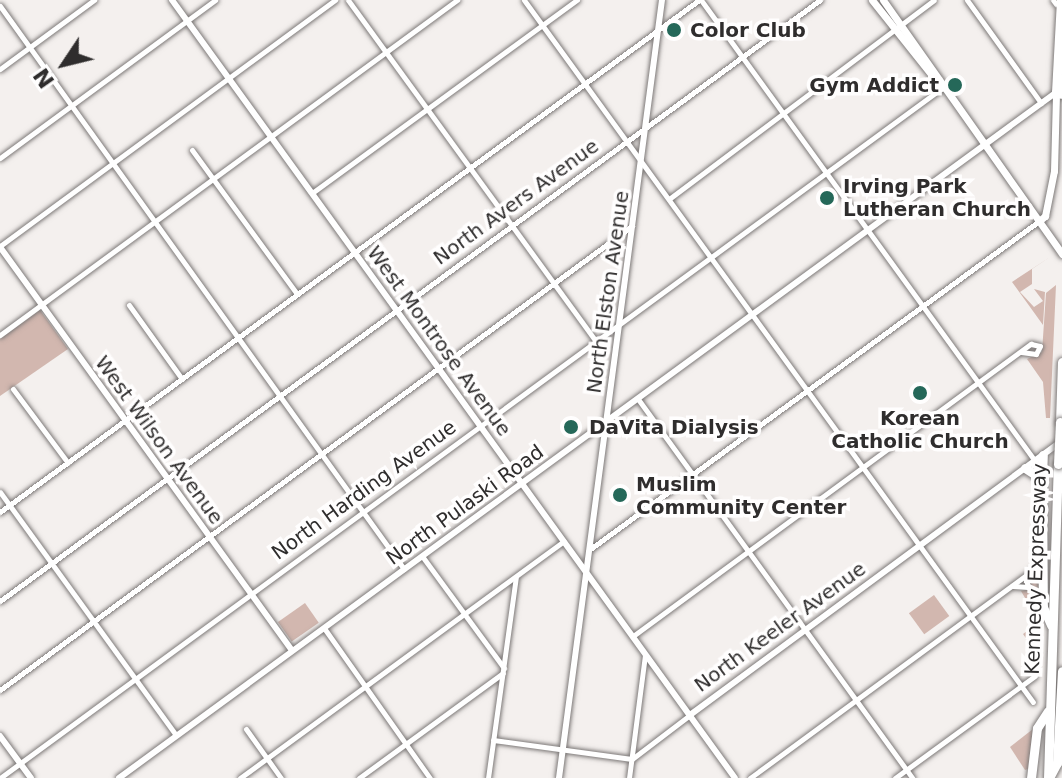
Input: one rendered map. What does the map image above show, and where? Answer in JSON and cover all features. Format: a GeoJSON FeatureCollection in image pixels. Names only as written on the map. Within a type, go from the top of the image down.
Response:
{"type":"FeatureCollection","features":[{"type":"Feature","properties":{"kind":"highway"},"geometry":{"type":"LineString","coordinates":[[1056,1],[1060,92]]}},
{"type":"Feature","properties":{"kind":"highway","name":"Kennedy Expressway"},"geometry":{"type":"LineString","coordinates":[[1049,778],[1062,362]]}},
{"type":"Feature","properties":{"kind":"highway"},"geometry":{"type":"LineString","coordinates":[[1039,458],[1042,479],[1043,607],[1052,626]]}},
{"type":"Feature","properties":{"kind":"highway"},"geometry":{"type":"LineString","coordinates":[[1025,468],[1042,479]]}},
{"type":"Feature","properties":{"kind":"highway"},"geometry":{"type":"LineString","coordinates":[[1049,778],[1057,763],[1062,671]]}},
{"type":"Feature","properties":{"kind":"highway"},"geometry":{"type":"LineString","coordinates":[[1031,778],[1037,728],[1050,708]]}},
{"type":"Feature","properties":{"kind":"main road","name":"West Montrose Avenue"},"geometry":{"type":"LineString","coordinates":[[172,0],[735,778]]}},
{"type":"Feature","properties":{"kind":"main road","name":"North Elston Avenue"},"geometry":{"type":"LineString","coordinates":[[559,778],[662,0]]}},
{"type":"Feature","properties":{"kind":"main road"},"geometry":{"type":"LineString","coordinates":[[872,0],[942,88]]}},
{"type":"Feature","properties":{"kind":"main road"},"geometry":{"type":"LineString","coordinates":[[883,0],[942,88],[1062,254]]}},
{"type":"Feature","properties":{"kind":"main road"},"geometry":{"type":"LineString","coordinates":[[1039,221],[1045,216],[1054,171],[1062,77]]}},
{"type":"Feature","properties":{"kind":"main road","name":"North Pulaski Road"},"geometry":{"type":"LineString","coordinates":[[119,778],[1060,92]]}},
{"type":"Feature","properties":{"kind":"main road","name":"West Wilson Avenue"},"geometry":{"type":"LineString","coordinates":[[0,247],[292,651]]}},
{"type":"Feature","properties":{"kind":"main road","name":"North Keeler Avenue"},"geometry":{"type":"LineString","coordinates":[[690,715],[1062,441]]}},
{"type":"Feature","properties":{"kind":"main road"},"geometry":{"type":"LineString","coordinates":[[0,736],[31,778]]}},
{"type":"Feature","properties":{"kind":"street"},"geometry":{"type":"LineString","coordinates":[[0,69],[94,0]]}},
{"type":"Feature","properties":{"kind":"street"},"geometry":{"type":"LineString","coordinates":[[0,158],[215,0]]}},
{"type":"Feature","properties":{"kind":"street"},"geometry":{"type":"LineString","coordinates":[[0,247],[335,0]]}},
{"type":"Feature","properties":{"kind":"street"},"geometry":{"type":"LineString","coordinates":[[348,0],[596,341]]}},
{"type":"Feature","properties":{"kind":"street"},"geometry":{"type":"LineString","coordinates":[[0,335],[457,0]]}},
{"type":"Feature","properties":{"kind":"street"},"geometry":{"type":"LineString","coordinates":[[524,0],[1033,702]]}},
{"type":"Feature","properties":{"kind":"street"},"geometry":{"type":"LineString","coordinates":[[312,193],[577,0]]}},
{"type":"Feature","properties":{"kind":"street"},"geometry":{"type":"LineString","coordinates":[[0,512],[700,0],[979,383],[1039,458]]}},
{"type":"Feature","properties":{"kind":"street","name":"North Avers Avenue"},"geometry":{"type":"LineString","coordinates":[[0,601],[820,0]]}},
{"type":"Feature","properties":{"kind":"street"},"geometry":{"type":"LineString","coordinates":[[669,199],[934,0]]}},
{"type":"Feature","properties":{"kind":"street"},"geometry":{"type":"LineString","coordinates":[[967,0],[1041,103]]}},
{"type":"Feature","properties":{"kind":"street"},"geometry":{"type":"LineString","coordinates":[[0,6],[404,569]]}},
{"type":"Feature","properties":{"kind":"street","name":"North Harding Avenue"},"geometry":{"type":"LineString","coordinates":[[0,778],[942,88]]}},
{"type":"Feature","properties":{"kind":"street"},"geometry":{"type":"LineString","coordinates":[[192,150],[297,294]]}},
{"type":"Feature","properties":{"kind":"street"},"geometry":{"type":"LineString","coordinates":[[589,550],[1039,221]]}},
{"type":"Feature","properties":{"kind":"street"},"geometry":{"type":"LineString","coordinates":[[0,690],[632,226]]}},
{"type":"Feature","properties":{"kind":"street"},"geometry":{"type":"LineString","coordinates":[[129,305],[182,379]]}},
{"type":"Feature","properties":{"kind":"street"},"geometry":{"type":"LineString","coordinates":[[633,636],[1021,352]]}},
{"type":"Feature","properties":{"kind":"street"},"geometry":{"type":"LineString","coordinates":[[13,389],[68,463]]}},
{"type":"Feature","properties":{"kind":"street"},"geometry":{"type":"LineString","coordinates":[[638,399],[912,778]]}},
{"type":"Feature","properties":{"kind":"street"},"geometry":{"type":"LineString","coordinates":[[0,492],[176,735]]}},
{"type":"Feature","properties":{"kind":"street"},"geometry":{"type":"LineString","coordinates":[[240,778],[564,541]]}},
{"type":"Feature","properties":{"kind":"street"},"geometry":{"type":"LineString","coordinates":[[422,556],[503,671]]}},
{"type":"Feature","properties":{"kind":"street"},"geometry":{"type":"LineString","coordinates":[[750,778],[1036,568]]}},
{"type":"Feature","properties":{"kind":"street"},"geometry":{"type":"LineString","coordinates":[[481,778],[488,775],[516,576]]}},
{"type":"Feature","properties":{"kind":"street"},"geometry":{"type":"LineString","coordinates":[[1013,585],[1028,587],[1025,576]]}},
{"type":"Feature","properties":{"kind":"street"},"geometry":{"type":"LineString","coordinates":[[324,628],[430,778]]}},
{"type":"Feature","properties":{"kind":"street"},"geometry":{"type":"LineString","coordinates":[[629,778],[646,654]]}},
{"type":"Feature","properties":{"kind":"street"},"geometry":{"type":"LineString","coordinates":[[359,778],[503,671]]}},
{"type":"Feature","properties":{"kind":"street"},"geometry":{"type":"LineString","coordinates":[[895,778],[1035,676]]}},
{"type":"Feature","properties":{"kind":"street","name":"North Keeler Avenue"},"geometry":{"type":"LineString","coordinates":[[632,759],[690,715]]}},
{"type":"Feature","properties":{"kind":"street"},"geometry":{"type":"LineString","coordinates":[[246,729],[281,778]]}},
{"type":"Feature","properties":{"kind":"street"},"geometry":{"type":"LineString","coordinates":[[493,740],[632,759]]}},
{"type":"Feature","properties":{"kind":"shaded area"},"geometry":{"type":"Polygon","coordinates":[[[1050,257],[1032,269],[1032,284],[1020,292],[1034,307],[1043,301],[1034,289],[1045,292],[1043,325],[1012,282],[1050,257]]]}},
{"type":"Feature","properties":{"kind":"shaded area"},"geometry":{"type":"Polygon","coordinates":[[[1056,285],[1050,418],[1046,418],[1043,382],[1027,359],[1042,352],[1046,293],[1056,285]]]}},
{"type":"Feature","properties":{"kind":"shaded area"},"geometry":{"type":"Polygon","coordinates":[[[40,310],[68,349],[0,396],[0,339],[40,310]]]}},
{"type":"Feature","properties":{"kind":"shaded area"},"geometry":{"type":"Polygon","coordinates":[[[1039,570],[1039,657],[1023,634],[1030,629],[1032,610],[1021,591],[1030,589],[1030,576],[1039,570]]]}},
{"type":"Feature","properties":{"kind":"shaded area"},"geometry":{"type":"Polygon","coordinates":[[[934,595],[949,616],[924,634],[909,613],[934,595]]]}},
{"type":"Feature","properties":{"kind":"shaded area"},"geometry":{"type":"Polygon","coordinates":[[[305,603],[319,623],[292,642],[278,622],[305,603]]]}},
{"type":"Feature","properties":{"kind":"shaded area"},"geometry":{"type":"Polygon","coordinates":[[[1033,729],[1028,769],[1025,770],[1010,747],[1033,729]]]}},
{"type":"Feature","properties":{"kind":"place","name":"Color Club"},"geometry":{"type":"Point","coordinates":[674,30]}},
{"type":"Feature","properties":{"kind":"place","name":"Gym Addict"},"geometry":{"type":"Point","coordinates":[955,85]}},
{"type":"Feature","properties":{"kind":"place","name":"Irving Park Lutheran Church"},"geometry":{"type":"Point","coordinates":[827,198]}},
{"type":"Feature","properties":{"kind":"place","name":"Korean Catholic Church"},"geometry":{"type":"Point","coordinates":[920,393]}},
{"type":"Feature","properties":{"kind":"place","name":"DaVita Dialysis"},"geometry":{"type":"Point","coordinates":[571,427]}},
{"type":"Feature","properties":{"kind":"place","name":"Muslim Community Center"},"geometry":{"type":"Point","coordinates":[620,495]}}]}
